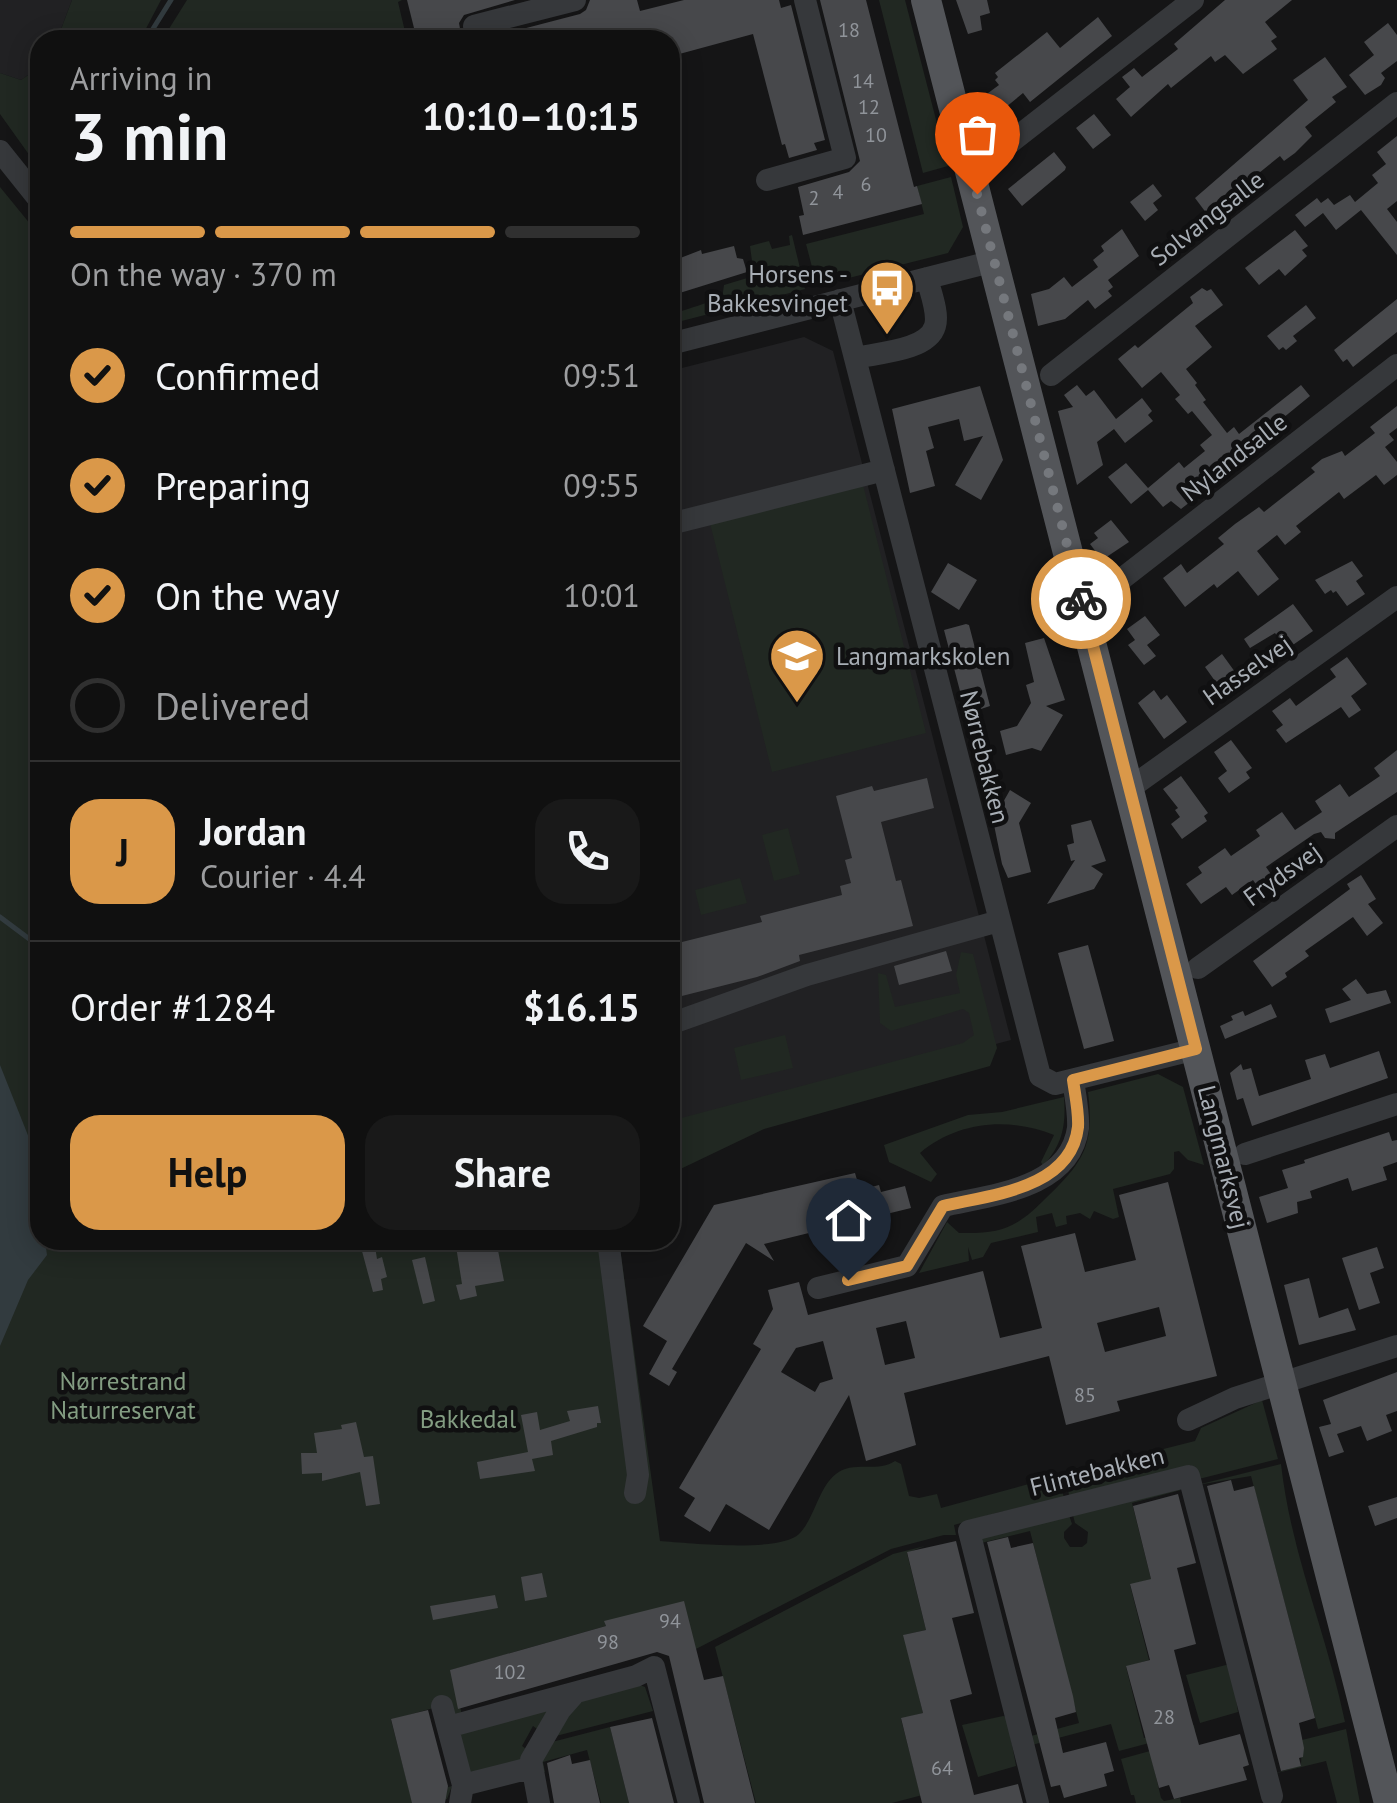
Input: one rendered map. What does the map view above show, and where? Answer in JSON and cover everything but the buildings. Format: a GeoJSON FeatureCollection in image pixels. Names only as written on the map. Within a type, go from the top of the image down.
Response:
{"type":"FeatureCollection","features":[{"type":"Feature","properties":{"kind":"main road","name":"Langmarksvej"},"geometry":{"type":"LineString","coordinates":[[926,0],[1389,1803]]}},
{"type":"Feature","properties":{"kind":"street"},"geometry":{"type":"LineString","coordinates":[[475,30],[474,26],[575,0]]}},
{"type":"Feature","properties":{"kind":"street"},"geometry":{"type":"LineString","coordinates":[[768,180],[845,158],[805,0]]}},
{"type":"Feature","properties":{"kind":"street"},"geometry":{"type":"LineString","coordinates":[[994,156],[1193,0]]}},
{"type":"Feature","properties":{"kind":"street","name":"Solvangsalle"},"geometry":{"type":"LineString","coordinates":[[1051,375],[1396,105]]}},
{"type":"Feature","properties":{"kind":"street"},"geometry":{"type":"LineString","coordinates":[[0,151],[30,188]]}},
{"type":"Feature","properties":{"kind":"street"},"geometry":{"type":"LineString","coordinates":[[680,341],[994,260]]}},
{"type":"Feature","properties":{"kind":"street"},"geometry":{"type":"LineString","coordinates":[[855,358],[924,340],[935,326],[927,278]]}},
{"type":"Feature","properties":{"kind":"street","name":"Nørrebakken"},"geometry":{"type":"LineString","coordinates":[[840,300],[1040,1076],[1055,1084],[1073,1080]]}},
{"type":"Feature","properties":{"kind":"street","name":"Nylandsalle"},"geometry":{"type":"LineString","coordinates":[[1105,592],[1397,365]]}},
{"type":"Feature","properties":{"kind":"street"},"geometry":{"type":"LineString","coordinates":[[680,521],[884,470]]}},
{"type":"Feature","properties":{"kind":"street","name":"Hasselvej"},"geometry":{"type":"LineString","coordinates":[[1130,788],[1397,597]]}},
{"type":"Feature","properties":{"kind":"street","name":"Frydsvej"},"geometry":{"type":"LineString","coordinates":[[1198,968],[1397,826]]}},
{"type":"Feature","properties":{"kind":"street"},"geometry":{"type":"LineString","coordinates":[[680,1020],[807,975],[999,921]]}},
{"type":"Feature","properties":{"kind":"street"},"geometry":{"type":"LineString","coordinates":[[818,1288],[907,1266],[943,1206],[1026,1186],[1058,1166],[1078,1129],[1073,1080],[1196,1049]]}},
{"type":"Feature","properties":{"kind":"street"},"geometry":{"type":"LineString","coordinates":[[1245,1154],[1397,1104]]}},
{"type":"Feature","properties":{"kind":"street"},"geometry":{"type":"LineString","coordinates":[[609,1250],[638,1475],[635,1493]]}},
{"type":"Feature","properties":{"kind":"street"},"geometry":{"type":"LineString","coordinates":[[1188,1420],[1235,1398],[1397,1346]]}},
{"type":"Feature","properties":{"kind":"street","name":"Flintebakken"},"geometry":{"type":"LineString","coordinates":[[1038,1803],[969,1530],[1189,1476],[1272,1796]]}},
{"type":"Feature","properties":{"kind":"street"},"geometry":{"type":"LineString","coordinates":[[530,1768],[461,1794],[445,1716],[575,1693],[654,1667],[689,1803]]}},
{"type":"Feature","properties":{"kind":"street"},"geometry":{"type":"LineString","coordinates":[[539,1803],[531,1760],[560,1710],[575,1693]]}},
{"type":"Feature","properties":{"kind":"shaded area"},"geometry":{"type":"Polygon","coordinates":[[[0,0],[72,0],[61,30],[30,30],[30,74],[21,80],[0,73],[0,0]]]}},
{"type":"Feature","properties":{"kind":"shaded area","name":"Langmarkskolen"},"geometry":{"type":"Polygon","coordinates":[[[804,337],[833,351],[1011,1040],[680,1127],[680,368],[804,337]]]}},
{"type":"Feature","properties":{"kind":"shaded area"},"geometry":{"type":"Polygon","coordinates":[[[0,1065],[30,1140],[30,1250],[46,1250],[47,1255],[28,1280],[0,1346],[0,1065]]]}},
{"type":"Feature","properties":{"kind":"green space"},"geometry":{"type":"Polygon","coordinates":[[[72,0],[161,0],[145,30],[61,30],[72,0]]]}},
{"type":"Feature","properties":{"kind":"green space"},"geometry":{"type":"Polygon","coordinates":[[[187,0],[402,0],[398,2],[405,30],[168,30],[187,0]]]}},
{"type":"Feature","properties":{"kind":"green space"},"geometry":{"type":"Polygon","coordinates":[[[879,0],[905,0],[948,166],[923,173],[879,0]]]}},
{"type":"Feature","properties":{"kind":"green space"},"geometry":{"type":"Polygon","coordinates":[[[0,73],[21,80],[30,74],[30,156],[0,114],[0,73]]]}},
{"type":"Feature","properties":{"kind":"green space"},"geometry":{"type":"Polygon","coordinates":[[[951,177],[963,227],[948,253],[817,286],[806,244],[924,214],[917,186],[951,177]]]}},
{"type":"Feature","properties":{"kind":"green space"},"geometry":{"type":"Polygon","coordinates":[[[0,187],[30,224],[30,1250],[620,1250],[660,1541],[754,1545],[788,1540],[799,1534],[836,1474],[895,1461],[901,1464],[909,1496],[937,1494],[941,1508],[1058,1476],[1065,1501],[1000,1512],[954,1525],[956,1535],[891,1549],[694,1650],[605,1622],[606,1626],[451,1670],[463,1719],[437,1707],[391,1720],[411,1797],[452,1786],[447,1799],[428,1803],[0,1803],[0,187]]]}},
{"type":"Feature","properties":{"kind":"green space"},"geometry":{"type":"Polygon","coordinates":[[[792,235],[805,289],[680,321],[680,311],[722,299],[724,285],[754,276],[750,246],[769,241],[772,249],[790,245],[792,235]]]}},
{"type":"Feature","properties":{"kind":"green space"},"geometry":{"type":"Polygon","coordinates":[[[862,481],[926,733],[772,772],[709,519],[862,481]]]}},
{"type":"Feature","properties":{"kind":"green space"},"geometry":{"type":"Polygon","coordinates":[[[788,828],[800,874],[774,881],[762,835],[788,828]]]}},
{"type":"Feature","properties":{"kind":"green space"},"geometry":{"type":"Polygon","coordinates":[[[740,878],[747,903],[701,915],[695,890],[740,878]]]}},
{"type":"Feature","properties":{"kind":"green space"},"geometry":{"type":"Polygon","coordinates":[[[961,952],[973,954],[997,1048],[990,1066],[764,1129],[680,1169],[680,1118],[963,1043],[974,1035],[969,1013],[963,1009],[891,1031],[880,1023],[878,973],[886,975],[895,1007],[960,993],[956,975],[961,952]]]}},
{"type":"Feature","properties":{"kind":"green space"},"geometry":{"type":"Polygon","coordinates":[[[785,1035],[793,1068],[741,1080],[734,1048],[785,1035]]]}},
{"type":"Feature","properties":{"kind":"green space"},"geometry":{"type":"Polygon","coordinates":[[[1158,1074],[1183,1087],[1204,1165],[1174,1152],[1174,1169],[1170,1174],[1113,1189],[1119,1217],[1113,1219],[1094,1211],[1090,1219],[1080,1213],[1066,1216],[1067,1224],[1056,1227],[1052,1213],[1036,1217],[1038,1232],[991,1243],[983,1257],[972,1260],[968,1247],[969,1261],[919,1273],[947,1222],[959,1233],[1006,1228],[1024,1218],[1056,1188],[1076,1165],[1087,1141],[1088,1092],[1158,1074]]]}},
{"type":"Feature","properties":{"kind":"green space"},"geometry":{"type":"Polygon","coordinates":[[[1064,1097],[1062,1134],[1043,1166],[1041,1162],[1054,1135],[1002,1124],[967,1128],[920,1153],[937,1174],[931,1182],[889,1162],[884,1145],[968,1115],[1002,1112],[1064,1097]]]}},
{"type":"Feature","properties":{"kind":"green space"},"geometry":{"type":"Polygon","coordinates":[[[1262,1400],[1278,1459],[1195,1480],[1191,1465],[1070,1500],[1065,1474],[1195,1441],[1201,1428],[1262,1400]]]}},
{"type":"Feature","properties":{"kind":"green space"},"geometry":{"type":"Polygon","coordinates":[[[1281,1464],[1293,1530],[1345,1722],[1318,1729],[1251,1476],[1197,1485],[1281,1464]]]}},
{"type":"Feature","properties":{"kind":"green space"},"geometry":{"type":"Polygon","coordinates":[[[1174,1484],[1181,1490],[1132,1503],[1151,1579],[1130,1585],[1149,1660],[1126,1667],[1144,1738],[1194,1725],[1195,1731],[1119,1751],[1111,1724],[1028,1746],[1031,1736],[1079,1723],[1030,1531],[981,1543],[977,1535],[1068,1512],[1072,1524],[1064,1538],[1070,1547],[1082,1547],[1087,1543],[1088,1532],[1075,1523],[1072,1511],[1174,1484]]]}},
{"type":"Feature","properties":{"kind":"green space"},"geometry":{"type":"Polygon","coordinates":[[[925,1546],[907,1553],[926,1630],[904,1635],[923,1713],[901,1719],[919,1789],[953,1787],[892,1803],[756,1803],[715,1647],[893,1554],[925,1546]]]}},
{"type":"Feature","properties":{"kind":"green space"},"geometry":{"type":"Polygon","coordinates":[[[1231,1666],[1238,1712],[1200,1723],[1186,1675],[1231,1666]]]}},
{"type":"Feature","properties":{"kind":"green space"},"geometry":{"type":"Polygon","coordinates":[[[632,1682],[645,1687],[653,1711],[552,1737],[584,1694],[632,1682]]]}},
{"type":"Feature","properties":{"kind":"green space"},"geometry":{"type":"Polygon","coordinates":[[[557,1702],[540,1731],[533,1726],[522,1746],[529,1751],[523,1760],[465,1781],[452,1729],[557,1702]]]}},
{"type":"Feature","properties":{"kind":"green space"},"geometry":{"type":"Polygon","coordinates":[[[1007,1717],[1016,1766],[978,1777],[962,1725],[1007,1717]]]}},
{"type":"Feature","properties":{"kind":"green space"},"geometry":{"type":"Polygon","coordinates":[[[610,1727],[629,1803],[601,1803],[587,1750],[543,1762],[545,1772],[538,1773],[540,1755],[552,1742],[610,1727]]]}},
{"type":"Feature","properties":{"kind":"green space"},"geometry":{"type":"Polygon","coordinates":[[[1346,1729],[1360,1803],[1337,1803],[1326,1761],[1273,1774],[1301,1765],[1302,1740],[1346,1729]]]}},
{"type":"Feature","properties":{"kind":"green space"},"geometry":{"type":"Polygon","coordinates":[[[1150,1751],[1161,1798],[1180,1798],[1181,1803],[1136,1803],[1131,1795],[1121,1759],[1150,1751]]]}},
{"type":"Feature","properties":{"kind":"waterway"},"geometry":{"type":"LineString","coordinates":[[152,30],[171,0]]}},
{"type":"Feature","properties":{"kind":"waterway"},"geometry":{"type":"LineString","coordinates":[[0,917],[30,940]]}},
{"type":"Feature","properties":{"kind":"way so far"},"geometry":{"type":"LineString","coordinates":[[977,194],[1081,599]]}},
{"type":"Feature","properties":{"kind":"place","name":"Horsens - Bakkesvinget"},"geometry":{"type":"Point","coordinates":[887,337]}},
{"type":"Feature","properties":{"kind":"place","name":"Langmarkskolen"},"geometry":{"type":"Point","coordinates":[797,705]}},
{"type":"Feature","properties":{"kind":"route"},"geometry":{"type":"LineString","coordinates":[[848,1280],[907,1266],[943,1206],[1026,1186],[1058,1166],[1078,1129],[1073,1080],[1196,1049],[1081,599]]}},
{"type":"Feature","properties":{"kind":"park label","name":"Nørrestrand Naturreservat"},"geometry":{"type":"Point","coordinates":[123,1396]}},
{"type":"Feature","properties":{"kind":"park label","name":"Bakkedal"},"geometry":{"type":"Point","coordinates":[468,1419]}}]}
